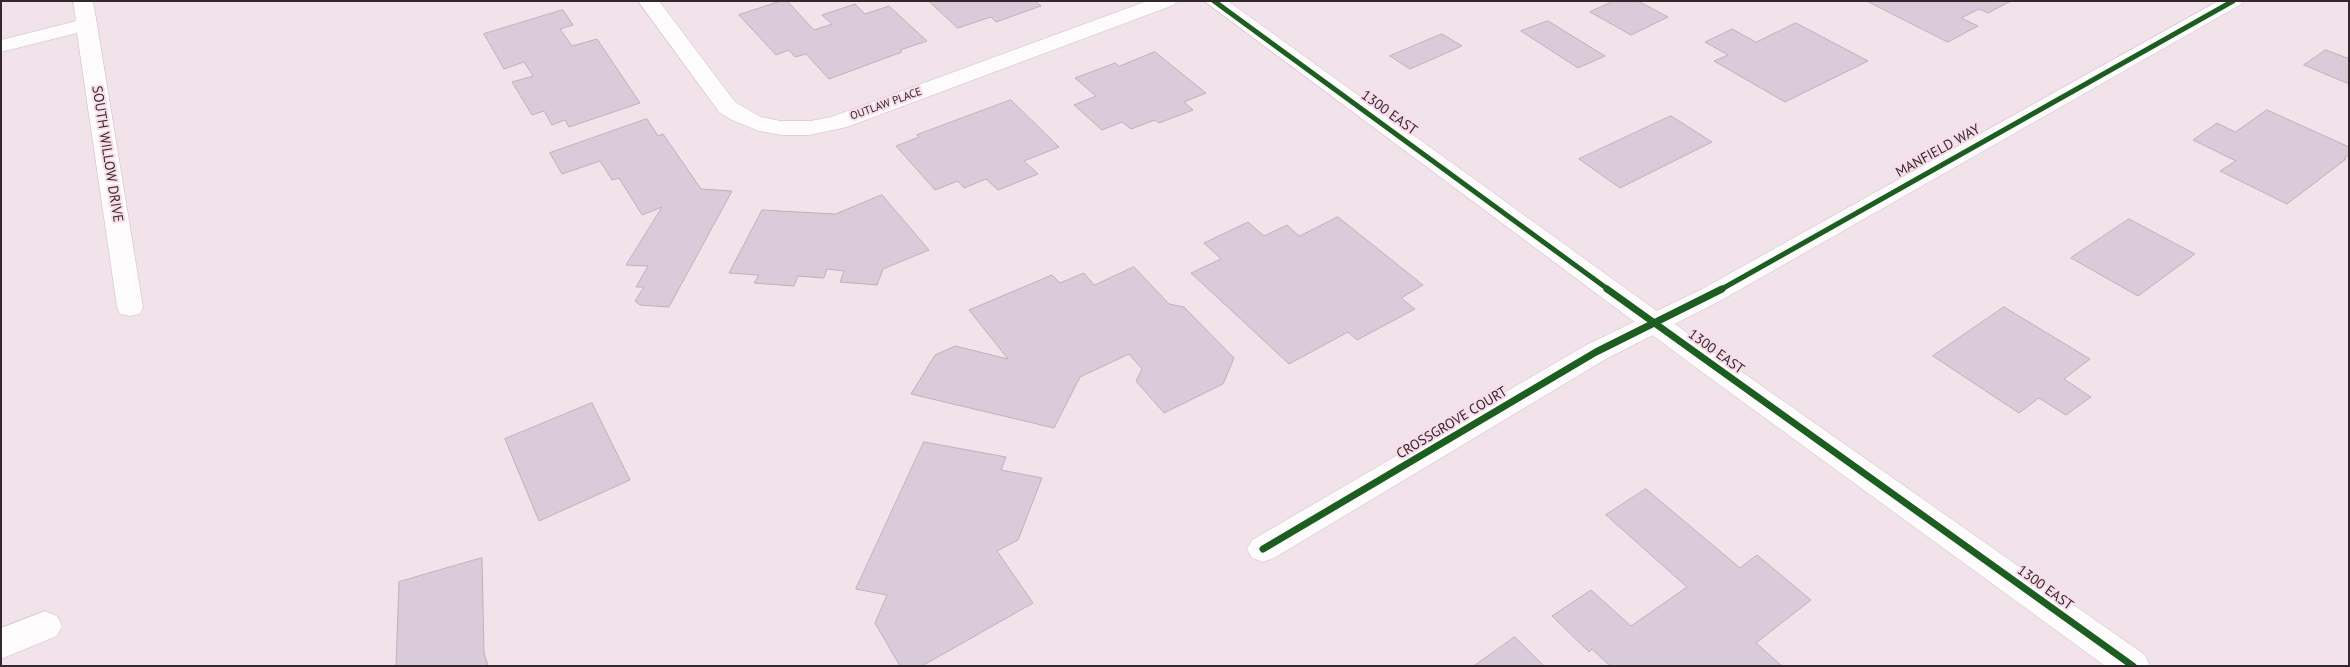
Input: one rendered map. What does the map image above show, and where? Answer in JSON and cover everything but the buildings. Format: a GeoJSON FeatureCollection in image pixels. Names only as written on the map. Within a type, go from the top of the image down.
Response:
{"type":"FeatureCollection","features":[{"type":"Feature","properties":{"kind":"street","name":"OUTLAW PLACE"},"geometry":{"type":"LineString","coordinates":[[648,1],[728,106],[740,116],[757,124],[776,129],[797,130],[839,122],[1167,1]]}},
{"type":"Feature","properties":{"kind":"street","name":"1300 EAST"},"geometry":{"type":"LineString","coordinates":[[1214,1],[2119,662]]}},
{"type":"Feature","properties":{"kind":"street","name":"MANFIELD WAY"},"geometry":{"type":"LineString","coordinates":[[1656,324],[1711,295],[2232,1]]}},
{"type":"Feature","properties":{"kind":"street"},"geometry":{"type":"LineString","coordinates":[[1,46],[85,13]]}},
{"type":"Feature","properties":{"kind":"street","name":"SOUTH WILLOW DRIVE"},"geometry":{"type":"LineString","coordinates":[[85,13],[130,307]]}},
{"type":"Feature","properties":{"kind":"street","name":"CROSSGROVE COURT"},"geometry":{"type":"LineString","coordinates":[[1263,549],[1596,352],[1656,324]]}},
{"type":"Feature","properties":{"kind":"street"},"geometry":{"type":"LineString","coordinates":[[1,644],[45,626]]}},
{"type":"Feature","properties":{"kind":"cycle path"},"geometry":{"type":"LineString","coordinates":[[1214,1],[1705,360],[2133,666]]}},
{"type":"Feature","properties":{"kind":"cycle path"},"geometry":{"type":"LineString","coordinates":[[1263,549],[1596,352],[1711,295],[2233,1]]}}]}
